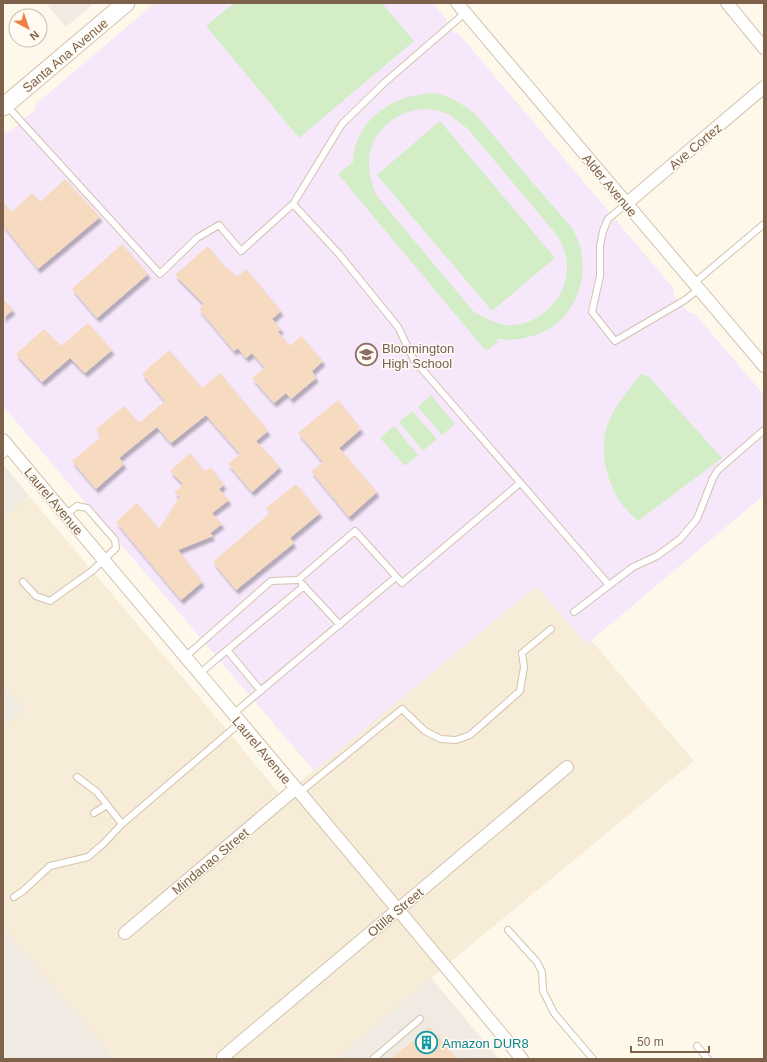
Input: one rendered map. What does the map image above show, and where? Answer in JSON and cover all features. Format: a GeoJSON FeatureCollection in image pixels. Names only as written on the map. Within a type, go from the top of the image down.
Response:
{"type":"FeatureCollection","features":[{"type":"Feature","properties":{"kind":"street","name":"Santa Ana Avenue"},"geometry":{"type":"LineString","coordinates":[[4,106],[126,3]]}},
{"type":"Feature","properties":{"kind":"street","name":"Alder Avenue"},"geometry":{"type":"LineString","coordinates":[[457,3],[764,366]]}},
{"type":"Feature","properties":{"kind":"street"},"geometry":{"type":"LineString","coordinates":[[726,3],[764,48]]}},
{"type":"Feature","properties":{"kind":"street","name":"Ave Cortez"},"geometry":{"type":"LineString","coordinates":[[626,204],[764,87]]}},
{"type":"Feature","properties":{"kind":"street","name":"Laurel Avenue"},"geometry":{"type":"LineString","coordinates":[[5,448],[66,514],[522,1059]]}},
{"type":"Feature","properties":{"kind":"street","name":"Otilla Street"},"geometry":{"type":"LineString","coordinates":[[223,1057],[567,767]]}},
{"type":"Feature","properties":{"kind":"street","name":"Mindanao Street"},"geometry":{"type":"LineString","coordinates":[[125,933],[297,791]]}},
{"type":"Feature","properties":{"kind":"lane"},"geometry":{"type":"LineString","coordinates":[[4,106],[160,274],[198,238],[219,225],[240,251],[293,204],[342,124],[384,83],[465,13]]}},
{"type":"Feature","properties":{"kind":"lane"},"geometry":{"type":"LineString","coordinates":[[293,204],[339,254],[398,327],[414,360],[609,585]]}},
{"type":"Feature","properties":{"kind":"lane"},"geometry":{"type":"LineString","coordinates":[[626,204],[608,219],[603,231],[600,246],[600,276],[592,312],[615,341],[685,300],[696,286],[764,224]]}},
{"type":"Feature","properties":{"kind":"lane"},"geometry":{"type":"LineString","coordinates":[[574,612],[633,566],[657,556],[680,539],[697,519],[713,478],[718,470],[764,430]]}},
{"type":"Feature","properties":{"kind":"lane"},"geometry":{"type":"LineString","coordinates":[[185,657],[271,582],[298,580],[355,531],[402,583],[520,483]]}},
{"type":"Feature","properties":{"kind":"lane"},"geometry":{"type":"LineString","coordinates":[[23,582],[36,596],[50,601],[92,570],[116,548],[115,540],[87,508],[77,506],[66,514]]}},
{"type":"Feature","properties":{"kind":"lane"},"geometry":{"type":"LineString","coordinates":[[14,897],[23,891],[50,866],[88,857],[236,718],[261,691],[396,577]]}},
{"type":"Feature","properties":{"kind":"lane"},"geometry":{"type":"LineString","coordinates":[[298,580],[340,625]]}},
{"type":"Feature","properties":{"kind":"lane"},"geometry":{"type":"LineString","coordinates":[[199,674],[304,586]]}},
{"type":"Feature","properties":{"kind":"lane"},"geometry":{"type":"LineString","coordinates":[[297,791],[402,709],[425,731],[441,739],[456,740],[470,735],[520,691],[524,667],[522,654],[551,629]]}},
{"type":"Feature","properties":{"kind":"lane"},"geometry":{"type":"LineString","coordinates":[[227,650],[261,691]]}},
{"type":"Feature","properties":{"kind":"lane"},"geometry":{"type":"LineString","coordinates":[[77,777],[97,792],[122,824]]}},
{"type":"Feature","properties":{"kind":"lane"},"geometry":{"type":"LineString","coordinates":[[94,813],[107,806]]}},
{"type":"Feature","properties":{"kind":"lane"},"geometry":{"type":"LineString","coordinates":[[508,930],[537,962],[542,972],[543,991],[554,1013],[593,1059]]}},
{"type":"Feature","properties":{"kind":"lane"},"geometry":{"type":"LineString","coordinates":[[373,1059],[420,1019]]}},
{"type":"Feature","properties":{"kind":"lane"},"geometry":{"type":"LineString","coordinates":[[697,1046],[708,1059]]}},
{"type":"Feature","properties":{"kind":"shaded area"},"geometry":{"type":"Polygon","coordinates":[[[46,3],[94,3],[66,27],[46,3]]]}},
{"type":"Feature","properties":{"kind":"shaded area","name":"Bloomington High School"},"geometry":{"type":"Polygon","coordinates":[[[155,3],[433,3],[447,20],[446,23],[453,32],[459,34],[674,289],[673,295],[688,312],[695,314],[764,395],[764,495],[587,644],[536,586],[314,771],[3,406],[3,132],[9,132],[35,110],[36,104],[155,3]]]}},
{"type":"Feature","properties":{"kind":"shaded area"},"geometry":{"type":"Polygon","coordinates":[[[3,464],[29,496],[3,518],[3,464]]]}},
{"type":"Feature","properties":{"kind":"shaded area"},"geometry":{"type":"Polygon","coordinates":[[[29,496],[282,797],[536,585],[587,644],[591,640],[694,761],[431,978],[336,1059],[115,1059],[3,928],[3,727],[23,709],[3,685],[3,518],[29,496]]]}},
{"type":"Feature","properties":{"kind":"shaded area"},"geometry":{"type":"Polygon","coordinates":[[[3,685],[24,709],[3,727],[3,685]]]}},
{"type":"Feature","properties":{"kind":"shaded area"},"geometry":{"type":"Polygon","coordinates":[[[3,928],[5,930],[115,1059],[3,1059],[3,928]]]}},
{"type":"Feature","properties":{"kind":"shaded area"},"geometry":{"type":"Polygon","coordinates":[[[431,978],[499,1059],[336,1059],[431,978]]]}},
{"type":"Feature","properties":{"kind":"green space"},"geometry":{"type":"Polygon","coordinates":[[[234,3],[382,3],[414,41],[299,138],[206,26],[234,3]]]}},
{"type":"Feature","properties":{"kind":"green space"},"geometry":{"type":"Polygon","coordinates":[[[432,93],[450,98],[466,107],[476,115],[572,228],[581,249],[583,271],[581,282],[578,293],[567,313],[560,321],[544,332],[525,338],[506,340],[496,339],[498,342],[486,351],[338,174],[353,162],[355,147],[360,135],[375,115],[396,102],[419,94],[432,93]],[[424,109],[403,114],[391,121],[375,138],[369,159],[369,171],[376,195],[474,312],[505,325],[516,325],[527,322],[538,317],[547,310],[561,293],[567,271],[567,261],[563,246],[555,233],[468,129],[450,115],[440,111],[424,109]]]}},
{"type":"Feature","properties":{"kind":"green space"},"geometry":{"type":"Polygon","coordinates":[[[440,121],[555,258],[492,311],[377,175],[440,121]]]}},
{"type":"Feature","properties":{"kind":"green space"},"geometry":{"type":"Polygon","coordinates":[[[641,374],[649,377],[722,458],[638,521],[623,506],[612,485],[605,462],[604,439],[611,416],[641,374]]]}},
{"type":"Feature","properties":{"kind":"green space"},"geometry":{"type":"Polygon","coordinates":[[[431,395],[455,424],[442,435],[418,407],[431,395]]]}},
{"type":"Feature","properties":{"kind":"green space"},"geometry":{"type":"Polygon","coordinates":[[[412,411],[437,439],[423,451],[399,422],[412,411]]]}},
{"type":"Feature","properties":{"kind":"green space"},"geometry":{"type":"Polygon","coordinates":[[[394,426],[418,455],[405,466],[380,438],[394,426]]]}},
{"type":"Feature","properties":{"kind":"building"},"geometry":{"type":"Polygon","coordinates":[[[65,179],[100,217],[38,269],[3,225],[3,202],[12,212],[32,193],[40,202],[65,179]]]}},
{"type":"Feature","properties":{"kind":"building"},"geometry":{"type":"Polygon","coordinates":[[[122,244],[148,274],[97,318],[72,289],[122,244]]]}},
{"type":"Feature","properties":{"kind":"building"},"geometry":{"type":"Polygon","coordinates":[[[208,246],[226,269],[228,268],[237,277],[246,269],[281,311],[272,319],[281,329],[278,332],[290,346],[301,336],[323,361],[312,371],[316,378],[291,399],[286,393],[274,403],[252,378],[265,368],[252,353],[246,358],[238,348],[234,351],[199,309],[204,304],[175,275],[208,246]]]}},
{"type":"Feature","properties":{"kind":"building"},"geometry":{"type":"Polygon","coordinates":[[[3,299],[13,310],[3,318],[3,299]]]}},
{"type":"Feature","properties":{"kind":"building"},"geometry":{"type":"Polygon","coordinates":[[[88,323],[112,350],[85,373],[70,358],[42,382],[16,354],[44,329],[61,346],[88,323]]]}},
{"type":"Feature","properties":{"kind":"building"},"geometry":{"type":"Polygon","coordinates":[[[169,350],[202,388],[220,373],[268,431],[256,441],[280,467],[252,492],[228,464],[240,454],[206,415],[171,443],[157,427],[119,458],[124,464],[96,489],[72,461],[101,437],[96,429],[124,406],[139,423],[165,401],[142,374],[169,350]]]}},
{"type":"Feature","properties":{"kind":"building"},"geometry":{"type":"Polygon","coordinates":[[[338,400],[361,429],[339,448],[377,492],[349,517],[311,471],[323,462],[298,433],[338,400]]]}},
{"type":"Feature","properties":{"kind":"building"},"geometry":{"type":"Polygon","coordinates":[[[190,453],[204,471],[211,468],[224,485],[219,489],[229,500],[212,513],[222,524],[210,533],[213,536],[178,550],[202,582],[181,600],[116,522],[137,503],[159,529],[180,496],[174,493],[183,484],[170,471],[190,453]]]}},
{"type":"Feature","properties":{"kind":"building"},"geometry":{"type":"Polygon","coordinates":[[[296,484],[320,513],[290,538],[294,543],[236,590],[213,562],[270,513],[266,508],[296,484]]]}},
{"type":"Feature","properties":{"kind":"building","name":"Amazon DUR8"},"geometry":{"type":"Polygon","coordinates":[[[429,1027],[457,1059],[391,1059],[429,1027]]]}},
{"type":"Feature","properties":{"kind":"place","name":"Bloomington High School"},"geometry":{"type":"Point","coordinates":[366,355]}},
{"type":"Feature","properties":{"kind":"place","name":"Amazon DUR8"},"geometry":{"type":"Point","coordinates":[426,1043]}}]}
